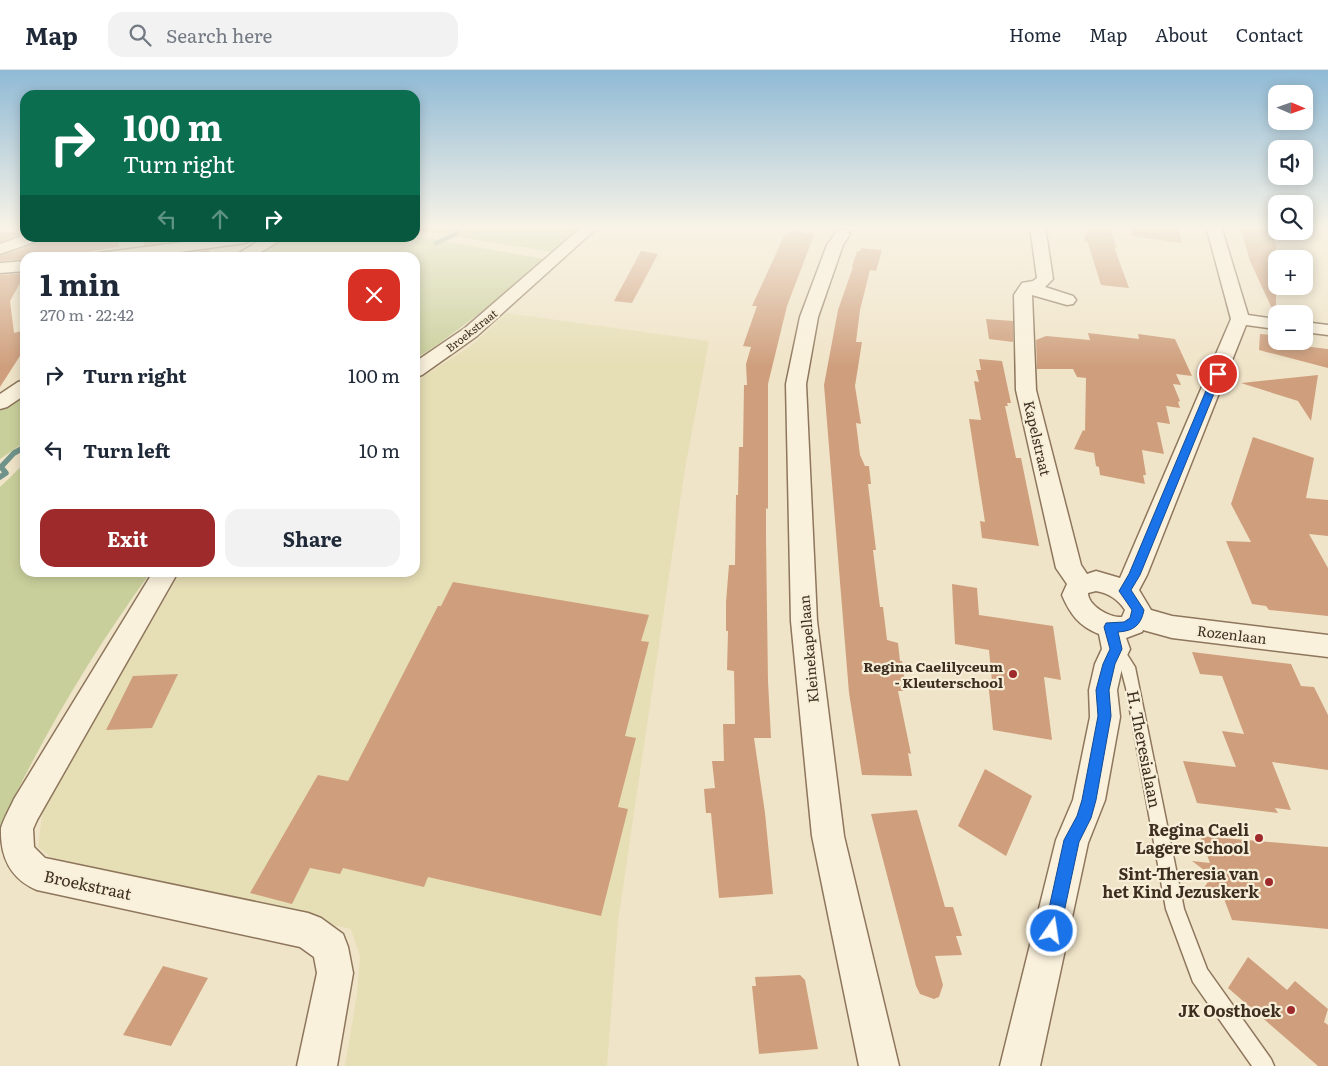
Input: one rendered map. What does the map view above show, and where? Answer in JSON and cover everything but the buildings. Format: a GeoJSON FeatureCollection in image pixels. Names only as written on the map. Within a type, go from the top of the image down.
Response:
{"type":"FeatureCollection","features":[{"type":"Feature","properties":{"kind":"street","name":"Broekstraat"},"geometry":{"type":"LineString","coordinates":[[420,368],[471,332],[539,272]]}},
{"type":"Feature","properties":{"kind":"street","name":"Kleinekapellaan"},"geometry":{"type":"LineString","coordinates":[[825,272],[809,317],[796,384],[803,593],[812,701],[828,836],[879,1066]]}},
{"type":"Feature","properties":{"kind":"street"},"geometry":{"type":"LineString","coordinates":[[1028,287],[1038,285],[1045,279],[1044,272]]}},
{"type":"Feature","properties":{"kind":"street"},"geometry":{"type":"LineString","coordinates":[[1124,591],[1138,566],[1240,319],[1226,272]]}},
{"type":"Feature","properties":{"kind":"street"},"geometry":{"type":"LineString","coordinates":[[1028,287],[1067,300]]}},
{"type":"Feature","properties":{"kind":"street","name":"Kapelstraat"},"geometry":{"type":"LineString","coordinates":[[1028,287],[1023,295],[1026,390],[1069,568],[1081,584]]}},
{"type":"Feature","properties":{"kind":"street"},"geometry":{"type":"LineString","coordinates":[[1240,319],[1268,323]]}},
{"type":"Feature","properties":{"kind":"street"},"geometry":{"type":"LineString","coordinates":[[1313,328],[1328,330]]}},
{"type":"Feature","properties":{"kind":"street"},"geometry":{"type":"LineString","coordinates":[[0,403],[20,389]]}},
{"type":"Feature","properties":{"kind":"street","name":"Broekstraat"},"geometry":{"type":"LineString","coordinates":[[163,577],[25,810],[17,829],[17,855],[37,873],[308,932],[330,947],[335,973],[317,1066]]}},
{"type":"Feature","properties":{"kind":"street"},"geometry":{"type":"LineString","coordinates":[[1020,1066],[1072,840],[1084,818],[1089,800],[1105,716],[1103,690],[1113,638],[1136,620],[1137,616],[1135,603],[1124,591],[1106,582],[1081,584],[1075,597],[1083,612],[1113,638]]}},
{"type":"Feature","properties":{"kind":"street","name":"Rozenlaan"},"geometry":{"type":"LineString","coordinates":[[1137,616],[1172,627],[1328,646]]}},
{"type":"Feature","properties":{"kind":"lane","name":"H. Theresialaan"},"geometry":{"type":"LineString","coordinates":[[1113,638],[1128,667],[1134,688],[1175,909],[1200,974],[1264,1066]]}},
{"type":"Feature","properties":{"kind":"shaded area"},"geometry":{"type":"Polygon","coordinates":[[[506,313],[709,341],[685,468],[618,921],[607,1066],[345,1066],[357,994],[360,956],[351,929],[146,886],[57,862],[38,847],[43,807],[178,577],[420,577],[420,379],[472,345],[506,313]]]}},
{"type":"Feature","properties":{"kind":"green space"},"geometry":{"type":"Polygon","coordinates":[[[420,272],[528,272],[481,312],[420,356],[420,272]]]}},
{"type":"Feature","properties":{"kind":"green space"},"geometry":{"type":"Polygon","coordinates":[[[20,397],[20,445],[0,459],[0,411],[20,397]]]}},
{"type":"Feature","properties":{"kind":"green space"},"geometry":{"type":"Polygon","coordinates":[[[20,468],[20,577],[147,577],[88,665],[50,728],[0,827],[0,487],[20,468]]]}},
{"type":"Feature","properties":{"kind":"waterway"},"geometry":{"type":"LineString","coordinates":[[0,477],[6,473],[1,467],[14,453],[20,450]]}},
{"type":"Feature","properties":{"kind":"place","name":"Regina Caelilyceum - Kleuterschool"},"geometry":{"type":"Point","coordinates":[1013,674]}},
{"type":"Feature","properties":{"kind":"place","name":"Regina Caeli Lagere School"},"geometry":{"type":"Point","coordinates":[1259,838]}},
{"type":"Feature","properties":{"kind":"place","name":"Sint-Theresia van het Kind Jezuskerk"},"geometry":{"type":"Point","coordinates":[1269,882]}},
{"type":"Feature","properties":{"kind":"place","name":"JK Oosthoek"},"geometry":{"type":"Point","coordinates":[1291,1010]}},
{"type":"Feature","properties":{"kind":"route"},"geometry":{"type":"LineString","coordinates":[[1052,931],[1072,840],[1084,818],[1089,800],[1105,716],[1103,690],[1109,664],[1116,649],[1110,627],[1120,628],[1132,624],[1136,620],[1138,610],[1131,597],[1124,591],[1134,575],[1218,374]]}}]}
